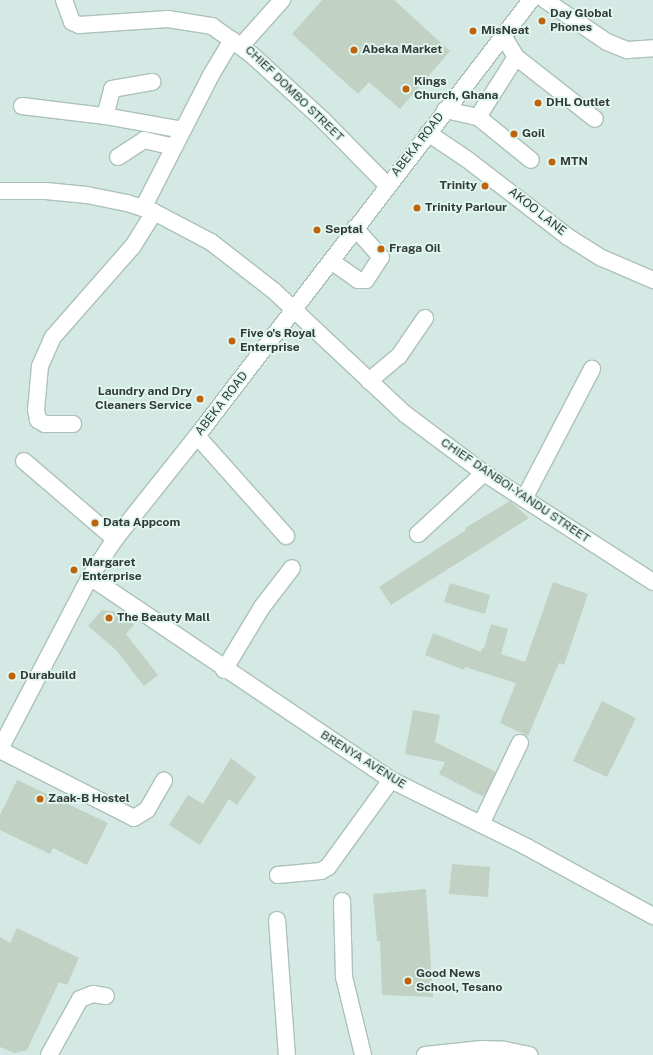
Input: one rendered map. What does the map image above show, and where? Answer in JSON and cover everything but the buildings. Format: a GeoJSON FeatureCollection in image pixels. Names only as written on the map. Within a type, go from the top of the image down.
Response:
{"type":"FeatureCollection","features":[{"type":"Feature","properties":{"kind":"street"},"geometry":{"type":"LineString","coordinates":[[64,0],[72,22],[79,25],[182,20],[212,26],[237,43],[174,147],[133,246],[53,337],[40,366],[36,410],[38,420],[45,424],[74,424]]}},
{"type":"Feature","properties":{"kind":"street","name":"CHIEF DOMBO STREET"},"geometry":{"type":"LineString","coordinates":[[282,0],[237,43],[324,121],[387,185]]}},
{"type":"Feature","properties":{"kind":"street","name":"ABEKA ROAD"},"geometry":{"type":"LineString","coordinates":[[0,750],[90,577],[115,539],[197,436],[294,310],[387,185],[531,0]]}},
{"type":"Feature","properties":{"kind":"street"},"geometry":{"type":"LineString","coordinates":[[545,0],[607,42],[627,50],[653,48]]}},
{"type":"Feature","properties":{"kind":"street"},"geometry":{"type":"LineString","coordinates":[[503,36],[516,57],[595,119]]}},
{"type":"Feature","properties":{"kind":"street"},"geometry":{"type":"LineString","coordinates":[[478,117],[516,57]]}},
{"type":"Feature","properties":{"kind":"street"},"geometry":{"type":"LineString","coordinates":[[105,116],[112,89],[117,86],[152,82]]}},
{"type":"Feature","properties":{"kind":"street"},"geometry":{"type":"LineString","coordinates":[[22,106],[105,116],[183,130]]}},
{"type":"Feature","properties":{"kind":"street"},"geometry":{"type":"LineString","coordinates":[[445,110],[478,117],[531,160]]}},
{"type":"Feature","properties":{"kind":"street","name":"AKOO LANE"},"geometry":{"type":"LineString","coordinates":[[428,133],[474,164],[568,236],[602,258],[653,280]]}},
{"type":"Feature","properties":{"kind":"street"},"geometry":{"type":"LineString","coordinates":[[118,157],[144,140],[174,147]]}},
{"type":"Feature","properties":{"kind":"street","name":"CHIEF DANBOI-YANDU STREET"},"geometry":{"type":"LineString","coordinates":[[0,192],[46,191],[87,195],[148,210],[211,242],[274,291],[405,414],[484,473],[653,582]]}},
{"type":"Feature","properties":{"kind":"street"},"geometry":{"type":"LineString","coordinates":[[331,261],[358,280],[366,280],[381,257],[355,228]]}},
{"type":"Feature","properties":{"kind":"street"},"geometry":{"type":"LineString","coordinates":[[369,381],[399,356],[425,318]]}},
{"type":"Feature","properties":{"kind":"street"},"geometry":{"type":"LineString","coordinates":[[524,499],[592,369]]}},
{"type":"Feature","properties":{"kind":"street"},"geometry":{"type":"LineString","coordinates":[[197,436],[286,536]]}},
{"type":"Feature","properties":{"kind":"street"},"geometry":{"type":"LineString","coordinates":[[24,461],[115,539]]}},
{"type":"Feature","properties":{"kind":"street"},"geometry":{"type":"LineString","coordinates":[[418,534],[484,473]]}},
{"type":"Feature","properties":{"kind":"street"},"geometry":{"type":"LineString","coordinates":[[224,670],[256,617],[292,568]]}},
{"type":"Feature","properties":{"kind":"street","name":"BRENYA AVENUE"},"geometry":{"type":"LineString","coordinates":[[90,577],[224,670],[391,780],[481,824],[653,916]]}},
{"type":"Feature","properties":{"kind":"street"},"geometry":{"type":"LineString","coordinates":[[481,824],[520,743]]}},
{"type":"Feature","properties":{"kind":"street"},"geometry":{"type":"LineString","coordinates":[[0,750],[134,818],[147,810],[164,780]]}},
{"type":"Feature","properties":{"kind":"street"},"geometry":{"type":"LineString","coordinates":[[278,875],[321,871],[328,867],[391,780]]}},
{"type":"Feature","properties":{"kind":"street"},"geometry":{"type":"LineString","coordinates":[[342,901],[344,977],[363,1055]]}},
{"type":"Feature","properties":{"kind":"street"},"geometry":{"type":"LineString","coordinates":[[278,920],[287,1055]]}},
{"type":"Feature","properties":{"kind":"street"},"geometry":{"type":"LineString","coordinates":[[48,1055],[80,999],[93,994],[106,996]]}},
{"type":"Feature","properties":{"kind":"street"},"geometry":{"type":"LineString","coordinates":[[425,1055],[482,1049],[505,1050],[529,1055]]}},
{"type":"Feature","properties":{"kind":"place","name":"Day Global Phones"},"geometry":{"type":"Point","coordinates":[542,21]}},
{"type":"Feature","properties":{"kind":"place","name":"MisNeat"},"geometry":{"type":"Point","coordinates":[473,31]}},
{"type":"Feature","properties":{"kind":"place","name":"Abeka Market"},"geometry":{"type":"Point","coordinates":[354,50]}},
{"type":"Feature","properties":{"kind":"place","name":"Kings Church, Ghana"},"geometry":{"type":"Point","coordinates":[406,89]}},
{"type":"Feature","properties":{"kind":"place","name":"DHL Outlet"},"geometry":{"type":"Point","coordinates":[538,103]}},
{"type":"Feature","properties":{"kind":"place","name":"Goil"},"geometry":{"type":"Point","coordinates":[514,134]}},
{"type":"Feature","properties":{"kind":"place","name":"MTN"},"geometry":{"type":"Point","coordinates":[552,162]}},
{"type":"Feature","properties":{"kind":"place","name":"Trinity"},"geometry":{"type":"Point","coordinates":[485,186]}},
{"type":"Feature","properties":{"kind":"place","name":"Trinity Parlour"},"geometry":{"type":"Point","coordinates":[417,208]}},
{"type":"Feature","properties":{"kind":"place","name":"Septal"},"geometry":{"type":"Point","coordinates":[317,230]}},
{"type":"Feature","properties":{"kind":"place","name":"Fraga Oil"},"geometry":{"type":"Point","coordinates":[381,249]}},
{"type":"Feature","properties":{"kind":"place","name":"Five o's Royal Enterprise"},"geometry":{"type":"Point","coordinates":[232,341]}},
{"type":"Feature","properties":{"kind":"place","name":"Laundry and Dry Cleaners Service"},"geometry":{"type":"Point","coordinates":[200,399]}},
{"type":"Feature","properties":{"kind":"place","name":"Data Appcom"},"geometry":{"type":"Point","coordinates":[95,523]}},
{"type":"Feature","properties":{"kind":"place","name":"Margaret Enterprise"},"geometry":{"type":"Point","coordinates":[74,570]}},
{"type":"Feature","properties":{"kind":"place","name":"The Beauty Mall"},"geometry":{"type":"Point","coordinates":[109,618]}},
{"type":"Feature","properties":{"kind":"place","name":"Durabuild"},"geometry":{"type":"Point","coordinates":[12,676]}},
{"type":"Feature","properties":{"kind":"place","name":"Zaak-B Hostel"},"geometry":{"type":"Point","coordinates":[40,799]}},
{"type":"Feature","properties":{"kind":"place","name":"Good News School, Tesano"},"geometry":{"type":"Point","coordinates":[408,981]}}]}
